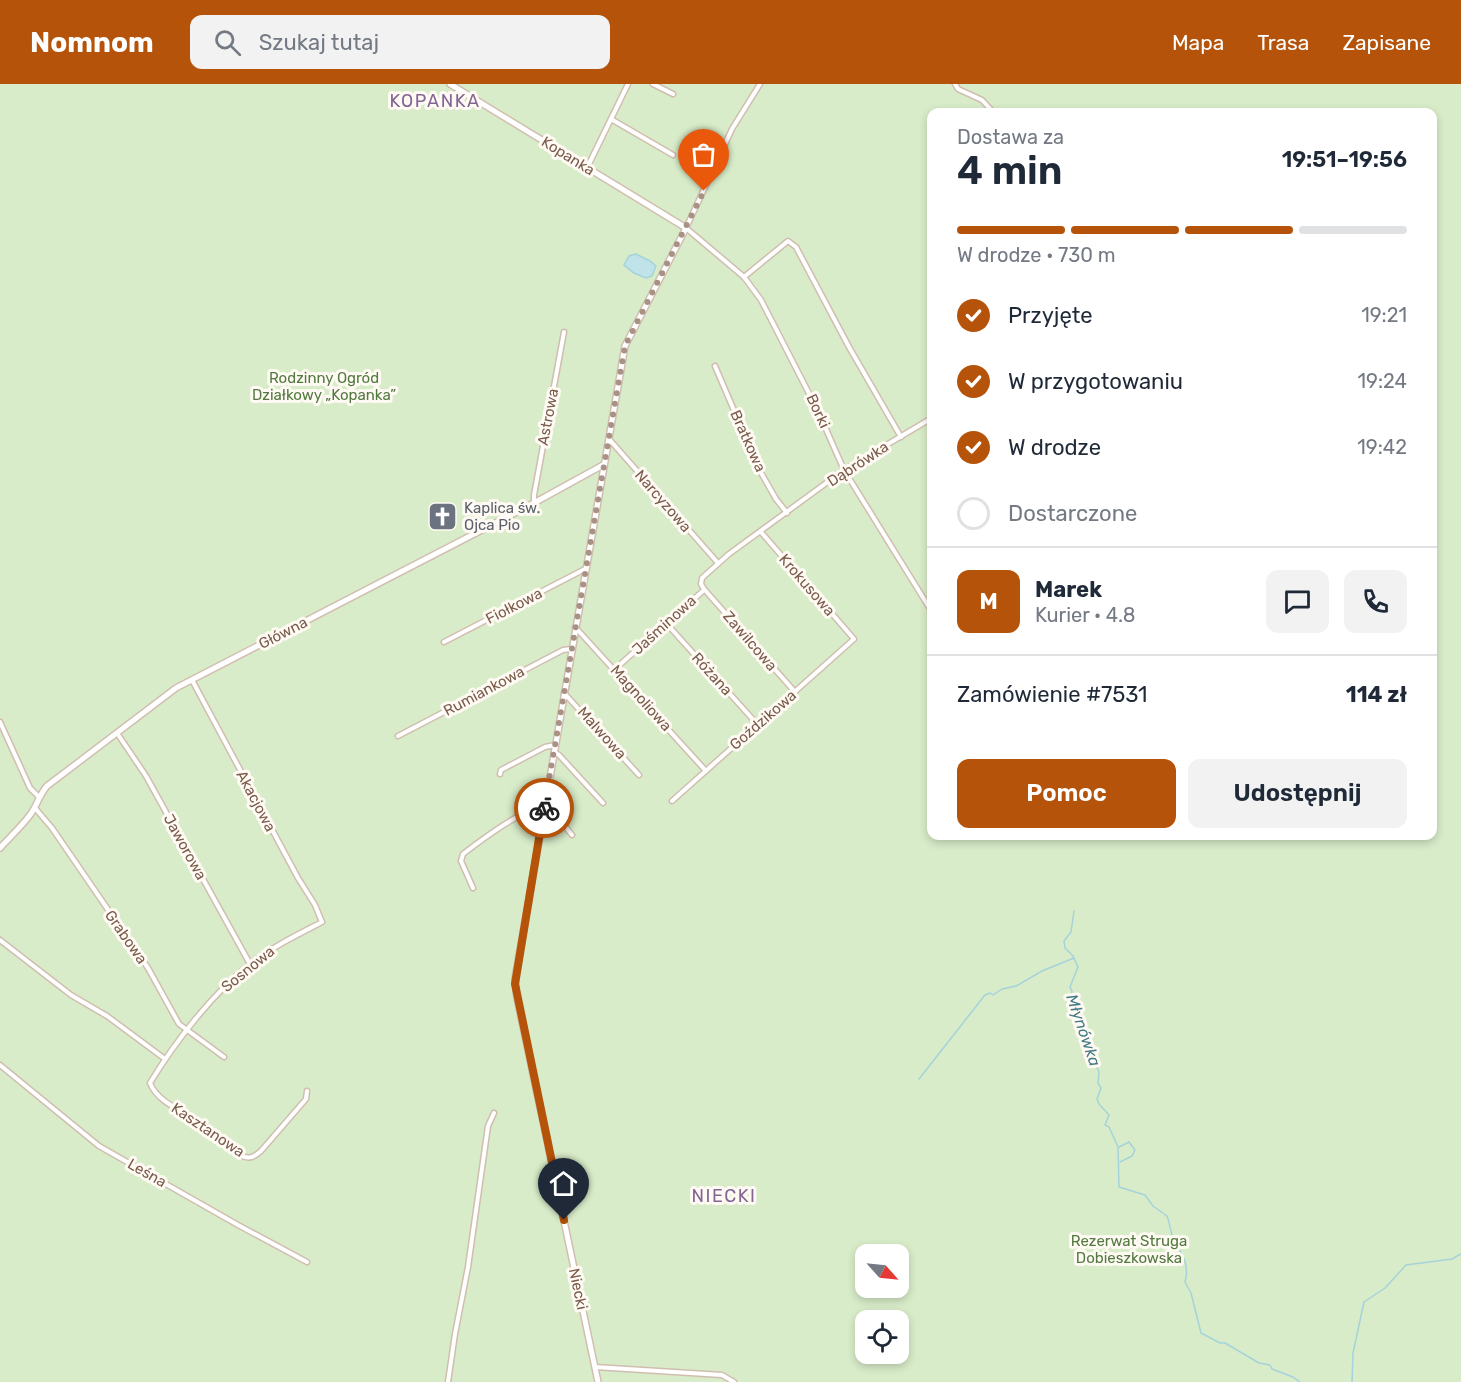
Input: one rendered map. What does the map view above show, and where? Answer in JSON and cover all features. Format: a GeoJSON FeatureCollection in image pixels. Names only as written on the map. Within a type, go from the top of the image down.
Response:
{"type":"FeatureCollection","features":[{"type":"Feature","properties":{"kind":"street","name":"Kopanka"},"geometry":{"type":"LineString","coordinates":[[450,84],[686,228]]}},
{"type":"Feature","properties":{"kind":"street"},"geometry":{"type":"LineString","coordinates":[[586,168],[628,84]]}},
{"type":"Feature","properties":{"kind":"street"},"geometry":{"type":"LineString","coordinates":[[653,84],[673,94]]}},
{"type":"Feature","properties":{"kind":"street"},"geometry":{"type":"LineString","coordinates":[[686,228],[732,129],[760,84]]}},
{"type":"Feature","properties":{"kind":"street"},"geometry":{"type":"LineString","coordinates":[[955,84],[957,88],[982,100],[989,108]]}},
{"type":"Feature","properties":{"kind":"street"},"geometry":{"type":"LineString","coordinates":[[611,119],[672,155]]}},
{"type":"Feature","properties":{"kind":"street","name":"Borki"},"geometry":{"type":"LineString","coordinates":[[686,228],[744,277],[761,300],[818,411],[844,470],[927,604]]}},
{"type":"Feature","properties":{"kind":"street","name":"Niecki"},"geometry":{"type":"LineString","coordinates":[[598,1382],[515,984],[603,465],[627,340],[686,228]]}},
{"type":"Feature","properties":{"kind":"street"},"geometry":{"type":"LineString","coordinates":[[744,277],[788,241],[796,247],[849,347],[901,437]]}},
{"type":"Feature","properties":{"kind":"street","name":"Astrowa"},"geometry":{"type":"LineString","coordinates":[[534,503],[564,332]]}},
{"type":"Feature","properties":{"kind":"street","name":"Bratkowa"},"geometry":{"type":"LineString","coordinates":[[715,366],[760,471],[787,513]]}},
{"type":"Feature","properties":{"kind":"street","name":"Dąbrówka"},"geometry":{"type":"LineString","coordinates":[[787,513],[844,470],[927,421]]}},
{"type":"Feature","properties":{"kind":"street","name":"Narcyzowa"},"geometry":{"type":"LineString","coordinates":[[608,439],[718,563]]}},
{"type":"Feature","properties":{"kind":"street","name":"Główna"},"geometry":{"type":"LineString","coordinates":[[0,848],[26,820],[47,786],[161,698],[191,680],[603,465]]}},
{"type":"Feature","properties":{"kind":"street","name":"Jaśminowa"},"geometry":{"type":"LineString","coordinates":[[615,669],[704,590],[701,584],[702,578],[718,563],[787,513]]}},
{"type":"Feature","properties":{"kind":"street","name":"Krokusowa"},"geometry":{"type":"LineString","coordinates":[[761,532],[854,639]]}},
{"type":"Feature","properties":{"kind":"street","name":"Fiołkowa"},"geometry":{"type":"LineString","coordinates":[[444,642],[585,569]]}},
{"type":"Feature","properties":{"kind":"street","name":"Zawilcowa"},"geometry":{"type":"LineString","coordinates":[[704,590],[795,692]]}},
{"type":"Feature","properties":{"kind":"street","name":"Różana"},"geometry":{"type":"LineString","coordinates":[[666,623],[758,725]]}},
{"type":"Feature","properties":{"kind":"street","name":"Magnoliowa"},"geometry":{"type":"LineString","coordinates":[[575,627],[706,771]]}},
{"type":"Feature","properties":{"kind":"street","name":"Goździkowa"},"geometry":{"type":"LineString","coordinates":[[672,801],[854,639]]}},
{"type":"Feature","properties":{"kind":"street","name":"Rumiankowa"},"geometry":{"type":"LineString","coordinates":[[398,736],[562,650],[571,649]]}},
{"type":"Feature","properties":{"kind":"street","name":"Akacjowa"},"geometry":{"type":"LineString","coordinates":[[191,680],[297,878],[315,905],[322,922]]}},
{"type":"Feature","properties":{"kind":"street","name":"Malwowa"},"geometry":{"type":"LineString","coordinates":[[564,693],[639,775]]}},
{"type":"Feature","properties":{"kind":"street"},"geometry":{"type":"LineString","coordinates":[[0,722],[30,788],[39,797]]}},
{"type":"Feature","properties":{"kind":"street","name":"Jaworowa"},"geometry":{"type":"LineString","coordinates":[[117,733],[146,776],[250,964]]}},
{"type":"Feature","properties":{"kind":"street"},"geometry":{"type":"LineString","coordinates":[[500,774],[501,770],[545,747],[554,748],[603,803]]}},
{"type":"Feature","properties":{"kind":"street"},"geometry":{"type":"LineString","coordinates":[[473,888],[461,861],[463,854],[536,807],[544,807],[550,811],[572,835]]}},
{"type":"Feature","properties":{"kind":"street","name":"Grabowa"},"geometry":{"type":"LineString","coordinates":[[35,808],[52,828],[148,968],[179,1024],[224,1057]]}},
{"type":"Feature","properties":{"kind":"street","name":"Sosnowa"},"geometry":{"type":"LineString","coordinates":[[187,1032],[209,1004],[250,964],[322,922]]}},
{"type":"Feature","properties":{"kind":"street"},"geometry":{"type":"LineString","coordinates":[[0,940],[71,995],[107,1016],[165,1059]]}},
{"type":"Feature","properties":{"kind":"street","name":"Kasztanowa"},"geometry":{"type":"LineString","coordinates":[[187,1032],[165,1059],[150,1083],[154,1092],[198,1120],[240,1155],[248,1158],[256,1156],[306,1099],[307,1091]]}},
{"type":"Feature","properties":{"kind":"street","name":"Leśna"},"geometry":{"type":"LineString","coordinates":[[0,1065],[99,1146],[307,1262]]}},
{"type":"Feature","properties":{"kind":"street"},"geometry":{"type":"LineString","coordinates":[[448,1382],[468,1266],[488,1126],[494,1113]]}},
{"type":"Feature","properties":{"kind":"street"},"geometry":{"type":"LineString","coordinates":[[594,1367],[722,1375],[734,1382]]}},
{"type":"Feature","properties":{"kind":"green space"},"geometry":{"type":"Polygon","coordinates":[[[0,84],[1461,84],[1461,1382],[0,1382],[0,84]]]}},
{"type":"Feature","properties":{"kind":"water"},"geometry":{"type":"Polygon","coordinates":[[[636,254],[656,266],[652,276],[646,278],[634,273],[624,265],[629,256],[636,254]]]}},
{"type":"Feature","properties":{"kind":"waterway","name":"Młynówka"},"geometry":{"type":"LineString","coordinates":[[1074,911],[1071,932],[1064,941],[1065,948],[1073,956],[1078,967],[1070,987],[1071,1001],[1081,1016]]}},
{"type":"Feature","properties":{"kind":"waterway"},"geometry":{"type":"LineString","coordinates":[[919,1079],[985,995],[990,993],[993,995],[1002,989],[1016,986],[1042,971],[1074,958]]}},
{"type":"Feature","properties":{"kind":"waterway","name":"Młynówka"},"geometry":{"type":"LineString","coordinates":[[1090,1040],[1091,1054],[1099,1072],[1098,1083],[1101,1088],[1097,1099],[1109,1115],[1105,1125],[1109,1127],[1118,1147],[1119,1187],[1145,1195],[1153,1206],[1167,1216],[1173,1237],[1186,1265],[1185,1282],[1191,1293],[1201,1333],[1220,1343],[1225,1343],[1259,1363],[1270,1365],[1272,1369],[1300,1382]]}},
{"type":"Feature","properties":{"kind":"waterway","name":"Młynówka"},"geometry":{"type":"LineString","coordinates":[[1119,1147],[1129,1142],[1135,1150],[1132,1156],[1120,1162]]}},
{"type":"Feature","properties":{"kind":"waterway"},"geometry":{"type":"LineString","coordinates":[[1352,1382],[1353,1353],[1364,1302],[1385,1288],[1406,1265],[1452,1259],[1461,1254]]}},
{"type":"Feature","properties":{"kind":"way so far"},"geometry":{"type":"LineString","coordinates":[[544,808],[625,346],[628,336],[704,191]]}},
{"type":"Feature","properties":{"kind":"place","name":"Kaplica św. Ojca Pio"},"geometry":{"type":"Point","coordinates":[443,517]}},
{"type":"Feature","properties":{"kind":"district","name":"KOPANKA"},"geometry":{"type":"Point","coordinates":[435,101]}},
{"type":"Feature","properties":{"kind":"district","name":"NIECKI"},"geometry":{"type":"Point","coordinates":[724,1196]}},
{"type":"Feature","properties":{"kind":"route"},"geometry":{"type":"LineString","coordinates":[[544,808],[515,984],[564,1220]]}},
{"type":"Feature","properties":{"kind":"park label","name":"Rodzinny Ogród Działkowy „Kopanka”"},"geometry":{"type":"Point","coordinates":[324,386]}},
{"type":"Feature","properties":{"kind":"park label","name":"Rezerwat Struga Dobieszkowska"},"geometry":{"type":"Point","coordinates":[1129,1250]}}]}
